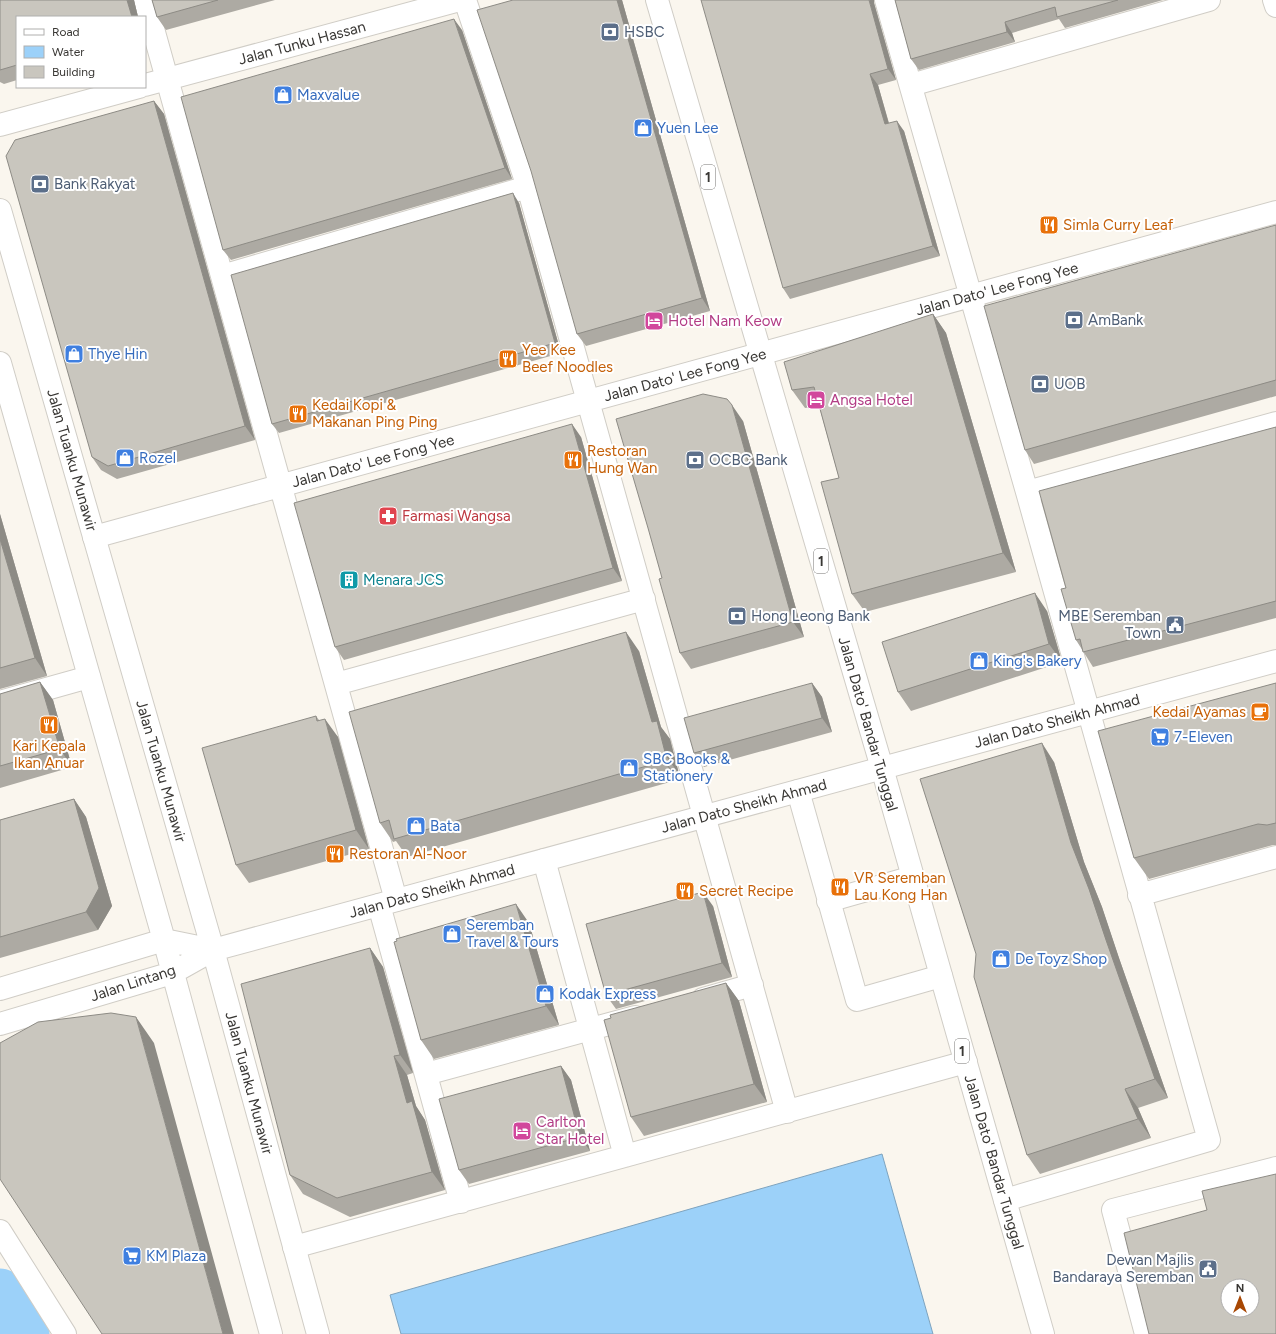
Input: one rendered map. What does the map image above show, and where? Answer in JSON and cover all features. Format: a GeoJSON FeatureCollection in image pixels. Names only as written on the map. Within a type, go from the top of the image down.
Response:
{"type":"FeatureCollection","features":[{"type":"Feature","properties":{"kind":"main road"},"geometry":{"type":"LineString","coordinates":[[145,0],[336,684],[388,903],[426,1074],[461,1202]]}},
{"type":"Feature","properties":{"kind":"main road","name":"Jalan Tunku Hassan"},"geometry":{"type":"LineString","coordinates":[[146,85],[460,0]]}},
{"type":"Feature","properties":{"kind":"main road"},"geometry":{"type":"LineString","coordinates":[[465,0],[528,187],[787,1112]]}},
{"type":"Feature","properties":{"kind":"main road","name":"Jalan Dato' Bandar Tunggal"},"geometry":{"type":"LineString","coordinates":[[657,0],[882,768],[1043,1334]]}},
{"type":"Feature","properties":{"kind":"main road"},"geometry":{"type":"LineString","coordinates":[[886,0],[1027,492],[1209,1140],[1005,1200]]}},
{"type":"Feature","properties":{"kind":"main road"},"geometry":{"type":"LineString","coordinates":[[911,84],[1210,0]]}},
{"type":"Feature","properties":{"kind":"main road"},"geometry":{"type":"LineString","coordinates":[[1274,0],[1276,6]]}},
{"type":"Feature","properties":{"kind":"main road"},"geometry":{"type":"LineString","coordinates":[[0,125],[135,88]]}},
{"type":"Feature","properties":{"kind":"main road"},"geometry":{"type":"LineString","coordinates":[[222,276],[528,187]]}},
{"type":"Feature","properties":{"kind":"main road","name":"Jalan Tuanku Munawir"},"geometry":{"type":"LineString","coordinates":[[0,210],[213,950],[318,1334]]}},
{"type":"Feature","properties":{"kind":"main road","name":"Jalan Dato' Lee Fong Yee"},"geometry":{"type":"LineString","coordinates":[[94,537],[1276,212]]}},
{"type":"Feature","properties":{"kind":"main road"},"geometry":{"type":"LineString","coordinates":[[0,364],[164,940],[272,1334]]}},
{"type":"Feature","properties":{"kind":"main road"},"geometry":{"type":"LineString","coordinates":[[1027,492],[1276,423]]}},
{"type":"Feature","properties":{"kind":"main road"},"geometry":{"type":"LineString","coordinates":[[336,684],[644,599]]}},
{"type":"Feature","properties":{"kind":"main road","name":"Jalan Dato Sheikh Ahmad"},"geometry":{"type":"LineString","coordinates":[[213,950],[1276,661]]}},
{"type":"Feature","properties":{"kind":"main road"},"geometry":{"type":"LineString","coordinates":[[0,702],[89,677]]}},
{"type":"Feature","properties":{"kind":"main road"},"geometry":{"type":"LineString","coordinates":[[798,791],[856,1000],[941,976]]}},
{"type":"Feature","properties":{"kind":"main road"},"geometry":{"type":"LineString","coordinates":[[1140,895],[1276,857]]}},
{"type":"Feature","properties":{"kind":"main road"},"geometry":{"type":"LineString","coordinates":[[544,860],[625,1156]]}},
{"type":"Feature","properties":{"kind":"main road"},"geometry":{"type":"LineString","coordinates":[[828,901],[912,877]]}},
{"type":"Feature","properties":{"kind":"main road","name":"Jalan Lintang"},"geometry":{"type":"LineString","coordinates":[[0,990],[164,940],[213,950]]}},
{"type":"Feature","properties":{"kind":"main road","name":"Jalan Lintang"},"geometry":{"type":"LineString","coordinates":[[0,1024],[172,973],[213,950]]}},
{"type":"Feature","properties":{"kind":"main road"},"geometry":{"type":"LineString","coordinates":[[682,1004],[752,985]]}},
{"type":"Feature","properties":{"kind":"main road"},"geometry":{"type":"LineString","coordinates":[[426,1074],[652,1012]]}},
{"type":"Feature","properties":{"kind":"main road"},"geometry":{"type":"LineString","coordinates":[[294,1247],[966,1062]]}},
{"type":"Feature","properties":{"kind":"main road"},"geometry":{"type":"LineString","coordinates":[[1146,1334],[1113,1210],[1276,1168]]}},
{"type":"Feature","properties":{"kind":"main road"},"geometry":{"type":"LineString","coordinates":[[0,1231],[65,1334]]}},
{"type":"Feature","properties":{"kind":"water"},"geometry":{"type":"Polygon","coordinates":[[[882,1154],[933,1334],[401,1334],[390,1295],[882,1154]]]}},
{"type":"Feature","properties":{"kind":"building"},"geometry":{"type":"Polygon","coordinates":[[[0,0],[127,0],[132,16],[16,16],[16,65],[0,70],[0,0]]]}},
{"type":"Feature","properties":{"kind":"building"},"geometry":{"type":"Polygon","coordinates":[[[152,0],[218,0],[157,17],[152,0]]]}},
{"type":"Feature","properties":{"kind":"building"},"geometry":{"type":"Polygon","coordinates":[[[513,0],[617,0],[702,298],[577,334],[531,171],[477,10],[513,0]]]}},
{"type":"Feature","properties":{"kind":"building"},"geometry":{"type":"Polygon","coordinates":[[[701,0],[869,0],[888,69],[870,74],[885,124],[897,121],[933,246],[783,288],[701,0]]]}},
{"type":"Feature","properties":{"kind":"building"},"geometry":{"type":"Polygon","coordinates":[[[895,0],[1118,0],[1057,17],[1055,7],[1005,22],[1007,32],[911,59],[895,0]]]}},
{"type":"Feature","properties":{"kind":"building"},"geometry":{"type":"Polygon","coordinates":[[[454,19],[505,168],[223,250],[181,97],[454,19]]]}},
{"type":"Feature","properties":{"kind":"building"},"geometry":{"type":"Polygon","coordinates":[[[154,101],[245,426],[108,466],[92,457],[6,156],[15,140],[154,101]]]}},
{"type":"Feature","properties":{"kind":"building"},"geometry":{"type":"Polygon","coordinates":[[[513,193],[555,343],[272,424],[231,275],[513,193]]]}},
{"type":"Feature","properties":{"kind":"building"},"geometry":{"type":"Polygon","coordinates":[[[1276,225],[1276,380],[1025,450],[984,306],[1276,225]]]}},
{"type":"Feature","properties":{"kind":"building"},"geometry":{"type":"Polygon","coordinates":[[[933,314],[1003,553],[852,594],[821,482],[839,478],[814,387],[792,390],[784,362],[933,314]]]}},
{"type":"Feature","properties":{"kind":"building"},"geometry":{"type":"Polygon","coordinates":[[[703,394],[727,399],[732,405],[793,622],[680,653],[659,579],[662,578],[616,419],[703,394]]]}},
{"type":"Feature","properties":{"kind":"building"},"geometry":{"type":"Polygon","coordinates":[[[572,424],[613,568],[335,647],[294,503],[572,424]]]}},
{"type":"Feature","properties":{"kind":"building"},"geometry":{"type":"Polygon","coordinates":[[[1276,427],[1276,601],[1083,652],[1080,639],[1076,640],[1061,589],[1066,588],[1039,491],[1276,427]]]}},
{"type":"Feature","properties":{"kind":"building"},"geometry":{"type":"Polygon","coordinates":[[[0,539],[35,658],[0,668],[0,539]]]}},
{"type":"Feature","properties":{"kind":"building"},"geometry":{"type":"Polygon","coordinates":[[[1035,593],[1049,644],[898,692],[882,642],[1035,593]]]}},
{"type":"Feature","properties":{"kind":"building"},"geometry":{"type":"Polygon","coordinates":[[[626,632],[652,722],[657,721],[666,756],[662,757],[664,761],[394,839],[389,820],[380,823],[349,712],[626,632]]]}},
{"type":"Feature","properties":{"kind":"building"},"geometry":{"type":"Polygon","coordinates":[[[40,682],[60,749],[0,766],[0,694],[40,682]]]}},
{"type":"Feature","properties":{"kind":"building"},"geometry":{"type":"Polygon","coordinates":[[[812,683],[822,718],[694,753],[684,718],[812,683]]]}},
{"type":"Feature","properties":{"kind":"building"},"geometry":{"type":"Polygon","coordinates":[[[1276,683],[1276,823],[1267,825],[1258,824],[1134,858],[1098,731],[1276,683]]]}},
{"type":"Feature","properties":{"kind":"building"},"geometry":{"type":"Polygon","coordinates":[[[316,716],[317,721],[325,719],[356,830],[236,865],[202,748],[316,716]]]}},
{"type":"Feature","properties":{"kind":"building"},"geometry":{"type":"Polygon","coordinates":[[[1042,743],[1071,843],[1089,889],[1155,1079],[1125,1089],[1138,1119],[1027,1155],[974,977],[976,954],[920,779],[1042,743]]]}},
{"type":"Feature","properties":{"kind":"building"},"geometry":{"type":"Polygon","coordinates":[[[74,799],[99,888],[86,912],[0,937],[0,820],[74,799]]]}},
{"type":"Feature","properties":{"kind":"building"},"geometry":{"type":"Polygon","coordinates":[[[703,892],[722,963],[606,995],[586,924],[703,892]]]}},
{"type":"Feature","properties":{"kind":"building"},"geometry":{"type":"Polygon","coordinates":[[[516,904],[546,1006],[421,1040],[394,942],[397,941],[396,939],[516,904]]]}},
{"type":"Feature","properties":{"kind":"building"},"geometry":{"type":"Polygon","coordinates":[[[370,948],[400,1055],[394,1056],[407,1103],[412,1101],[432,1172],[337,1198],[290,1175],[241,984],[370,948]]]}},
{"type":"Feature","properties":{"kind":"building"},"geometry":{"type":"Polygon","coordinates":[[[726,983],[754,1084],[631,1117],[604,1020],[611,1018],[610,1015],[726,983]]]}},
{"type":"Feature","properties":{"kind":"building","name":"KM Plaza"},"geometry":{"type":"Polygon","coordinates":[[[111,1013],[136,1017],[223,1334],[102,1334],[0,1179],[0,1043],[38,1022],[111,1013]]]}},
{"type":"Feature","properties":{"kind":"building","name":"Carlton Star Hotel"},"geometry":{"type":"Polygon","coordinates":[[[561,1066],[580,1137],[459,1170],[439,1099],[561,1066]]]}},
{"type":"Feature","properties":{"kind":"building","name":"Dewan Majlis Bandaraya Seremban"},"geometry":{"type":"Polygon","coordinates":[[[1276,1174],[1276,1334],[1149,1334],[1124,1233],[1207,1210],[1202,1191],[1276,1174]]]}},
{"type":"Feature","properties":{"kind":"waterway"},"geometry":{"type":"LineString","coordinates":[[0,1294],[24,1334]]}},
{"type":"Feature","properties":{"kind":"place","name":"HSBC"},"geometry":{"type":"Point","coordinates":[610,32]}},
{"type":"Feature","properties":{"kind":"place","name":"Maxvalue"},"geometry":{"type":"Point","coordinates":[283,95]}},
{"type":"Feature","properties":{"kind":"place","name":"Yuen Lee"},"geometry":{"type":"Point","coordinates":[643,128]}},
{"type":"Feature","properties":{"kind":"place","name":"Bank Rakyat"},"geometry":{"type":"Point","coordinates":[40,184]}},
{"type":"Feature","properties":{"kind":"place","name":"Simla Curry Leaf"},"geometry":{"type":"Point","coordinates":[1049,225]}},
{"type":"Feature","properties":{"kind":"place","name":"AmBank"},"geometry":{"type":"Point","coordinates":[1074,320]}},
{"type":"Feature","properties":{"kind":"place","name":"Hotel Nam Keow"},"geometry":{"type":"Point","coordinates":[654,321]}},
{"type":"Feature","properties":{"kind":"place","name":"Thye Hin"},"geometry":{"type":"Point","coordinates":[74,354]}},
{"type":"Feature","properties":{"kind":"place","name":"Yee Kee Beef Noodles"},"geometry":{"type":"Point","coordinates":[508,359]}},
{"type":"Feature","properties":{"kind":"place","name":"UOB"},"geometry":{"type":"Point","coordinates":[1040,384]}},
{"type":"Feature","properties":{"kind":"place","name":"Angsa Hotel"},"geometry":{"type":"Point","coordinates":[816,400]}},
{"type":"Feature","properties":{"kind":"place","name":"Kedai Kopi & Makanan Ping Ping"},"geometry":{"type":"Point","coordinates":[298,414]}},
{"type":"Feature","properties":{"kind":"place","name":"Rozel"},"geometry":{"type":"Point","coordinates":[125,458]}},
{"type":"Feature","properties":{"kind":"place","name":"Restoran Hung Wan"},"geometry":{"type":"Point","coordinates":[573,460]}},
{"type":"Feature","properties":{"kind":"place","name":"OCBC Bank"},"geometry":{"type":"Point","coordinates":[695,460]}},
{"type":"Feature","properties":{"kind":"place","name":"Farmasi Wangsa"},"geometry":{"type":"Point","coordinates":[388,516]}},
{"type":"Feature","properties":{"kind":"place","name":"Menara JCS"},"geometry":{"type":"Point","coordinates":[349,580]}},
{"type":"Feature","properties":{"kind":"place","name":"Hong Leong Bank"},"geometry":{"type":"Point","coordinates":[737,616]}},
{"type":"Feature","properties":{"kind":"place","name":"MBE Seremban Town"},"geometry":{"type":"Point","coordinates":[1175,625]}},
{"type":"Feature","properties":{"kind":"place","name":"King's Bakery"},"geometry":{"type":"Point","coordinates":[979,661]}},
{"type":"Feature","properties":{"kind":"place","name":"Kedai Ayamas"},"geometry":{"type":"Point","coordinates":[1260,712]}},
{"type":"Feature","properties":{"kind":"place","name":"Kari Kepala Ikan Anuar"},"geometry":{"type":"Point","coordinates":[49,725]}},
{"type":"Feature","properties":{"kind":"place","name":"7-Eleven"},"geometry":{"type":"Point","coordinates":[1160,737]}},
{"type":"Feature","properties":{"kind":"place","name":"SBC Books & Stationery"},"geometry":{"type":"Point","coordinates":[629,768]}},
{"type":"Feature","properties":{"kind":"place","name":"Bata"},"geometry":{"type":"Point","coordinates":[416,826]}},
{"type":"Feature","properties":{"kind":"place","name":"Restoran Al-Noor"},"geometry":{"type":"Point","coordinates":[335,854]}},
{"type":"Feature","properties":{"kind":"place","name":"VR Seremban Lau Kong Han"},"geometry":{"type":"Point","coordinates":[840,887]}},
{"type":"Feature","properties":{"kind":"place","name":"Secret Recipe"},"geometry":{"type":"Point","coordinates":[685,891]}},
{"type":"Feature","properties":{"kind":"place","name":"Seremban Travel & Tours"},"geometry":{"type":"Point","coordinates":[452,934]}},
{"type":"Feature","properties":{"kind":"place","name":"De Toyz Shop"},"geometry":{"type":"Point","coordinates":[1001,959]}},
{"type":"Feature","properties":{"kind":"place","name":"Kodak Express"},"geometry":{"type":"Point","coordinates":[545,994]}},
{"type":"Feature","properties":{"kind":"place","name":"Carlton Star Hotel"},"geometry":{"type":"Point","coordinates":[522,1131]}},
{"type":"Feature","properties":{"kind":"place","name":"KM Plaza"},"geometry":{"type":"Point","coordinates":[132,1256]}},
{"type":"Feature","properties":{"kind":"place","name":"Dewan Majlis Bandaraya Seremban"},"geometry":{"type":"Point","coordinates":[1208,1269]}}]}
